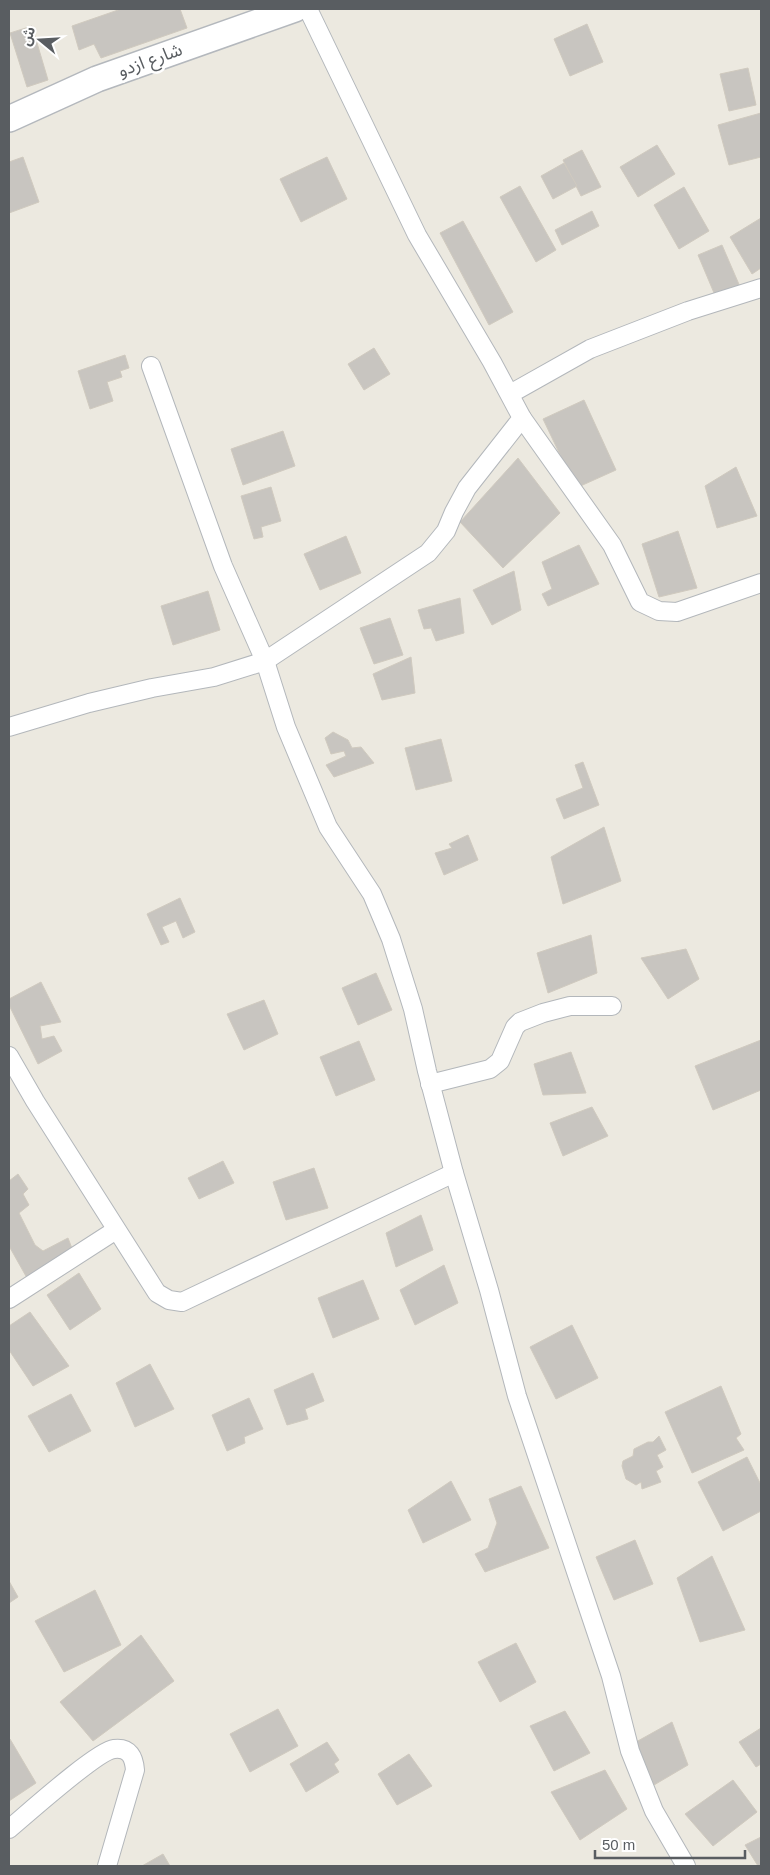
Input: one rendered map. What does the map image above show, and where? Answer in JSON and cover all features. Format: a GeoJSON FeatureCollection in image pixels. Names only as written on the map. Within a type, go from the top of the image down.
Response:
{"type":"FeatureCollection","features":[{"type":"Feature","properties":{"kind":"street","name":"شارع ازدو"},"geometry":{"type":"LineString","coordinates":[[9,119],[97,80],[295,9]]}},
{"type":"Feature","properties":{"kind":"street"},"geometry":{"type":"LineString","coordinates":[[308,9],[417,235],[510,394],[522,418],[612,545],[640,602],[658,611],[677,612],[761,583]]}},
{"type":"Feature","properties":{"kind":"street"},"geometry":{"type":"LineString","coordinates":[[510,394],[590,349],[688,311],[761,288]]}},
{"type":"Feature","properties":{"kind":"street"},"geometry":{"type":"LineString","coordinates":[[151,366],[223,566],[265,661],[286,727],[328,826],[372,894],[391,939],[412,1009],[454,1173],[490,1290],[517,1396],[611,1676],[630,1751],[654,1811],[686,1866]]}},
{"type":"Feature","properties":{"kind":"street"},"geometry":{"type":"LineString","coordinates":[[9,726],[89,703],[152,688],[214,677],[265,661],[428,553],[446,531],[467,488],[522,418]]}},
{"type":"Feature","properties":{"kind":"street"},"geometry":{"type":"LineString","coordinates":[[430,1084],[490,1069],[500,1061],[515,1027],[520,1022],[543,1013],[570,1006],[612,1006]]}},
{"type":"Feature","properties":{"kind":"street"},"geometry":{"type":"LineString","coordinates":[[9,1056],[157,1293],[169,1300],[182,1302],[454,1173]]}},
{"type":"Feature","properties":{"kind":"street"},"geometry":{"type":"LineString","coordinates":[[9,1299],[116,1230]]}},
{"type":"Feature","properties":{"kind":"street"},"geometry":{"type":"LineString","coordinates":[[9,1829],[95,1758],[114,1749],[126,1750],[134,1757],[135,1770],[107,1866]]}},
{"type":"Feature","properties":{"kind":"building"},"geometry":{"type":"Polygon","coordinates":[[[121,9],[180,9],[187,28],[101,58],[94,44],[79,50],[72,26],[121,9]]]}},
{"type":"Feature","properties":{"kind":"building"},"geometry":{"type":"Polygon","coordinates":[[[587,24],[603,62],[570,76],[554,39],[587,24]]]}},
{"type":"Feature","properties":{"kind":"building"},"geometry":{"type":"Polygon","coordinates":[[[32,26],[48,80],[27,87],[10,33],[32,26]]]}},
{"type":"Feature","properties":{"kind":"building"},"geometry":{"type":"Polygon","coordinates":[[[748,68],[756,105],[729,111],[720,74],[748,68]]]}},
{"type":"Feature","properties":{"kind":"building"},"geometry":{"type":"Polygon","coordinates":[[[761,113],[761,157],[729,165],[718,125],[761,113]]]}},
{"type":"Feature","properties":{"kind":"building"},"geometry":{"type":"Polygon","coordinates":[[[657,145],[675,174],[638,197],[620,167],[657,145]]]}},
{"type":"Feature","properties":{"kind":"building"},"geometry":{"type":"Polygon","coordinates":[[[582,150],[601,187],[581,196],[563,160],[582,150]]]}},
{"type":"Feature","properties":{"kind":"building"},"geometry":{"type":"Polygon","coordinates":[[[23,157],[39,202],[9,213],[9,162],[23,157]]]}},
{"type":"Feature","properties":{"kind":"building"},"geometry":{"type":"Polygon","coordinates":[[[327,157],[347,199],[301,222],[280,179],[327,157]]]}},
{"type":"Feature","properties":{"kind":"building"},"geometry":{"type":"Polygon","coordinates":[[[564,163],[577,186],[553,199],[541,176],[564,163]]]}},
{"type":"Feature","properties":{"kind":"building"},"geometry":{"type":"Polygon","coordinates":[[[520,186],[556,250],[536,262],[500,197],[520,186]]]}},
{"type":"Feature","properties":{"kind":"building"},"geometry":{"type":"Polygon","coordinates":[[[684,187],[709,231],[679,249],[654,205],[684,187]]]}},
{"type":"Feature","properties":{"kind":"building"},"geometry":{"type":"Polygon","coordinates":[[[592,211],[599,226],[562,245],[555,230],[592,211]]]}},
{"type":"Feature","properties":{"kind":"building"},"geometry":{"type":"Polygon","coordinates":[[[761,218],[761,268],[752,274],[730,237],[761,218]]]}},
{"type":"Feature","properties":{"kind":"building"},"geometry":{"type":"Polygon","coordinates":[[[463,221],[513,312],[489,325],[440,233],[463,221]]]}},
{"type":"Feature","properties":{"kind":"building"},"geometry":{"type":"Polygon","coordinates":[[[722,245],[741,289],[717,300],[698,255],[722,245]]]}},
{"type":"Feature","properties":{"kind":"building"},"geometry":{"type":"Polygon","coordinates":[[[374,348],[390,374],[364,390],[348,364],[374,348]]]}},
{"type":"Feature","properties":{"kind":"building"},"geometry":{"type":"Polygon","coordinates":[[[125,355],[129,368],[120,371],[122,377],[107,382],[113,401],[90,409],[78,371],[125,355]]]}},
{"type":"Feature","properties":{"kind":"building"},"geometry":{"type":"Polygon","coordinates":[[[584,400],[616,470],[576,488],[543,419],[584,400]]]}},
{"type":"Feature","properties":{"kind":"building"},"geometry":{"type":"Polygon","coordinates":[[[283,431],[295,466],[243,485],[231,449],[283,431]]]}},
{"type":"Feature","properties":{"kind":"building"},"geometry":{"type":"Polygon","coordinates":[[[518,458],[560,513],[503,568],[460,522],[518,458]]]}},
{"type":"Feature","properties":{"kind":"building"},"geometry":{"type":"Polygon","coordinates":[[[736,467],[757,516],[717,528],[705,486],[736,467]]]}},
{"type":"Feature","properties":{"kind":"building"},"geometry":{"type":"Polygon","coordinates":[[[271,487],[281,521],[261,527],[263,537],[254,539],[241,496],[271,487]]]}},
{"type":"Feature","properties":{"kind":"building"},"geometry":{"type":"Polygon","coordinates":[[[678,531],[697,588],[659,597],[642,544],[678,531]]]}},
{"type":"Feature","properties":{"kind":"building"},"geometry":{"type":"Polygon","coordinates":[[[346,536],[361,573],[320,590],[304,554],[346,536]]]}},
{"type":"Feature","properties":{"kind":"building"},"geometry":{"type":"Polygon","coordinates":[[[579,545],[599,584],[548,606],[542,594],[552,589],[542,562],[579,545]]]}},
{"type":"Feature","properties":{"kind":"building"},"geometry":{"type":"Polygon","coordinates":[[[514,571],[521,610],[492,625],[473,590],[514,571]]]}},
{"type":"Feature","properties":{"kind":"building"},"geometry":{"type":"Polygon","coordinates":[[[208,591],[220,630],[173,645],[161,606],[208,591]]]}},
{"type":"Feature","properties":{"kind":"building"},"geometry":{"type":"Polygon","coordinates":[[[460,598],[464,633],[436,641],[431,628],[424,629],[418,610],[460,598]]]}},
{"type":"Feature","properties":{"kind":"building"},"geometry":{"type":"Polygon","coordinates":[[[390,618],[403,655],[374,664],[360,628],[390,618]]]}},
{"type":"Feature","properties":{"kind":"building"},"geometry":{"type":"Polygon","coordinates":[[[411,657],[415,693],[382,700],[373,674],[411,657]]]}},
{"type":"Feature","properties":{"kind":"building"},"geometry":{"type":"Polygon","coordinates":[[[333,732],[348,740],[352,748],[361,747],[374,763],[334,777],[326,765],[346,756],[344,751],[331,754],[325,738],[333,732]]]}},
{"type":"Feature","properties":{"kind":"building"},"geometry":{"type":"Polygon","coordinates":[[[441,739],[452,781],[416,790],[405,748],[441,739]]]}},
{"type":"Feature","properties":{"kind":"building"},"geometry":{"type":"Polygon","coordinates":[[[583,762],[599,805],[564,819],[556,799],[583,788],[575,765],[583,762]]]}},
{"type":"Feature","properties":{"kind":"building"},"geometry":{"type":"Polygon","coordinates":[[[604,827],[621,881],[563,904],[551,857],[604,827]]]}},
{"type":"Feature","properties":{"kind":"building"},"geometry":{"type":"Polygon","coordinates":[[[468,835],[478,860],[444,875],[435,853],[452,848],[449,844],[468,835]]]}},
{"type":"Feature","properties":{"kind":"building"},"geometry":{"type":"Polygon","coordinates":[[[180,898],[195,932],[183,938],[176,921],[162,927],[169,942],[161,945],[147,914],[180,898]]]}},
{"type":"Feature","properties":{"kind":"building"},"geometry":{"type":"Polygon","coordinates":[[[591,935],[597,973],[548,993],[537,953],[591,935]]]}},
{"type":"Feature","properties":{"kind":"building"},"geometry":{"type":"Polygon","coordinates":[[[686,949],[699,979],[668,999],[641,958],[686,949]]]}},
{"type":"Feature","properties":{"kind":"building"},"geometry":{"type":"Polygon","coordinates":[[[376,973],[392,1010],[358,1025],[342,988],[376,973]]]}},
{"type":"Feature","properties":{"kind":"building"},"geometry":{"type":"Polygon","coordinates":[[[41,982],[61,1022],[40,1026],[42,1039],[54,1036],[62,1051],[38,1064],[9,1005],[9,999],[41,982]]]}},
{"type":"Feature","properties":{"kind":"building"},"geometry":{"type":"Polygon","coordinates":[[[264,1000],[278,1034],[244,1050],[227,1014],[264,1000]]]}},
{"type":"Feature","properties":{"kind":"building"},"geometry":{"type":"Polygon","coordinates":[[[761,1040],[761,1090],[713,1110],[695,1066],[761,1040]]]}},
{"type":"Feature","properties":{"kind":"building"},"geometry":{"type":"Polygon","coordinates":[[[359,1041],[375,1080],[336,1096],[320,1057],[359,1041]]]}},
{"type":"Feature","properties":{"kind":"building"},"geometry":{"type":"Polygon","coordinates":[[[571,1052],[586,1093],[543,1095],[534,1064],[571,1052]]]}},
{"type":"Feature","properties":{"kind":"building"},"geometry":{"type":"Polygon","coordinates":[[[592,1107],[608,1136],[563,1156],[550,1123],[592,1107]]]}},
{"type":"Feature","properties":{"kind":"building"},"geometry":{"type":"Polygon","coordinates":[[[223,1161],[234,1183],[199,1199],[188,1178],[223,1161]]]}},
{"type":"Feature","properties":{"kind":"building"},"geometry":{"type":"Polygon","coordinates":[[[314,1168],[328,1208],[286,1220],[273,1182],[314,1168]]]}},
{"type":"Feature","properties":{"kind":"building"},"geometry":{"type":"Polygon","coordinates":[[[18,1174],[28,1189],[23,1194],[29,1205],[19,1213],[35,1245],[43,1251],[68,1238],[73,1251],[27,1278],[9,1246],[9,1181],[18,1174]]]}},
{"type":"Feature","properties":{"kind":"building"},"geometry":{"type":"Polygon","coordinates":[[[421,1215],[433,1250],[396,1267],[386,1233],[421,1215]]]}},
{"type":"Feature","properties":{"kind":"building"},"geometry":{"type":"Polygon","coordinates":[[[444,1265],[458,1303],[415,1325],[400,1290],[444,1265]]]}},
{"type":"Feature","properties":{"kind":"building"},"geometry":{"type":"Polygon","coordinates":[[[79,1273],[101,1309],[70,1330],[47,1295],[79,1273]]]}},
{"type":"Feature","properties":{"kind":"building"},"geometry":{"type":"Polygon","coordinates":[[[363,1280],[379,1319],[333,1338],[318,1298],[363,1280]]]}},
{"type":"Feature","properties":{"kind":"building"},"geometry":{"type":"Polygon","coordinates":[[[30,1312],[69,1366],[33,1386],[9,1350],[9,1326],[30,1312]]]}},
{"type":"Feature","properties":{"kind":"building"},"geometry":{"type":"Polygon","coordinates":[[[572,1325],[598,1378],[556,1399],[530,1347],[572,1325]]]}},
{"type":"Feature","properties":{"kind":"building"},"geometry":{"type":"Polygon","coordinates":[[[150,1364],[174,1409],[135,1427],[116,1383],[150,1364]]]}},
{"type":"Feature","properties":{"kind":"building"},"geometry":{"type":"Polygon","coordinates":[[[313,1373],[324,1401],[305,1409],[308,1419],[287,1425],[274,1390],[313,1373]]]}},
{"type":"Feature","properties":{"kind":"building"},"geometry":{"type":"Polygon","coordinates":[[[721,1386],[741,1434],[736,1438],[744,1450],[692,1473],[665,1412],[721,1386]]]}},
{"type":"Feature","properties":{"kind":"building"},"geometry":{"type":"Polygon","coordinates":[[[71,1394],[91,1431],[49,1452],[28,1416],[71,1394]]]}},
{"type":"Feature","properties":{"kind":"building"},"geometry":{"type":"Polygon","coordinates":[[[249,1398],[263,1429],[244,1437],[245,1443],[227,1451],[212,1415],[249,1398]]]}},
{"type":"Feature","properties":{"kind":"building"},"geometry":{"type":"Polygon","coordinates":[[[659,1436],[666,1450],[657,1455],[663,1467],[656,1471],[661,1482],[642,1489],[641,1482],[636,1485],[626,1479],[622,1466],[623,1461],[633,1456],[634,1449],[648,1442],[653,1442],[659,1436]]]}},
{"type":"Feature","properties":{"kind":"building"},"geometry":{"type":"Polygon","coordinates":[[[747,1457],[761,1485],[761,1511],[723,1531],[698,1482],[747,1457]]]}},
{"type":"Feature","properties":{"kind":"building"},"geometry":{"type":"Polygon","coordinates":[[[451,1481],[471,1520],[423,1543],[408,1510],[451,1481]]]}},
{"type":"Feature","properties":{"kind":"building"},"geometry":{"type":"Polygon","coordinates":[[[521,1486],[549,1548],[485,1572],[475,1554],[488,1548],[497,1523],[489,1499],[521,1486]]]}},
{"type":"Feature","properties":{"kind":"building"},"geometry":{"type":"Polygon","coordinates":[[[635,1540],[653,1584],[614,1600],[596,1557],[635,1540]]]}},
{"type":"Feature","properties":{"kind":"building"},"geometry":{"type":"Polygon","coordinates":[[[712,1556],[745,1630],[700,1642],[677,1578],[712,1556]]]}},
{"type":"Feature","properties":{"kind":"building"},"geometry":{"type":"Polygon","coordinates":[[[9,1581],[18,1597],[9,1603],[9,1581]]]}},
{"type":"Feature","properties":{"kind":"building"},"geometry":{"type":"Polygon","coordinates":[[[95,1590],[121,1645],[64,1672],[35,1621],[95,1590]]]}},
{"type":"Feature","properties":{"kind":"building"},"geometry":{"type":"Polygon","coordinates":[[[141,1635],[174,1681],[93,1741],[60,1702],[141,1635]]]}},
{"type":"Feature","properties":{"kind":"building"},"geometry":{"type":"Polygon","coordinates":[[[516,1643],[536,1682],[500,1702],[478,1662],[516,1643]]]}},
{"type":"Feature","properties":{"kind":"building"},"geometry":{"type":"Polygon","coordinates":[[[278,1709],[298,1746],[250,1772],[230,1734],[278,1709]]]}},
{"type":"Feature","properties":{"kind":"building"},"geometry":{"type":"Polygon","coordinates":[[[565,1711],[590,1753],[554,1771],[530,1726],[565,1711]]]}},
{"type":"Feature","properties":{"kind":"building"},"geometry":{"type":"Polygon","coordinates":[[[672,1722],[688,1765],[654,1785],[636,1742],[672,1722]]]}},
{"type":"Feature","properties":{"kind":"building"},"geometry":{"type":"Polygon","coordinates":[[[761,1728],[761,1764],[756,1767],[739,1742],[761,1728]]]}},
{"type":"Feature","properties":{"kind":"building"},"geometry":{"type":"Polygon","coordinates":[[[9,1740],[36,1783],[9,1801],[9,1740]]]}},
{"type":"Feature","properties":{"kind":"building"},"geometry":{"type":"Polygon","coordinates":[[[327,1742],[339,1760],[334,1764],[339,1772],[306,1792],[290,1764],[327,1742]]]}},
{"type":"Feature","properties":{"kind":"building"},"geometry":{"type":"Polygon","coordinates":[[[409,1754],[432,1786],[397,1805],[378,1774],[409,1754]]]}},
{"type":"Feature","properties":{"kind":"building"},"geometry":{"type":"Polygon","coordinates":[[[605,1770],[627,1809],[580,1840],[551,1792],[605,1770]]]}},
{"type":"Feature","properties":{"kind":"building"},"geometry":{"type":"Polygon","coordinates":[[[733,1780],[757,1812],[713,1846],[685,1814],[733,1780]]]}},
{"type":"Feature","properties":{"kind":"building"},"geometry":{"type":"Polygon","coordinates":[[[761,1837],[761,1866],[758,1866],[745,1845],[761,1837]]]}},
{"type":"Feature","properties":{"kind":"building"},"geometry":{"type":"Polygon","coordinates":[[[163,1854],[170,1866],[142,1866],[163,1854]]]}}]}
